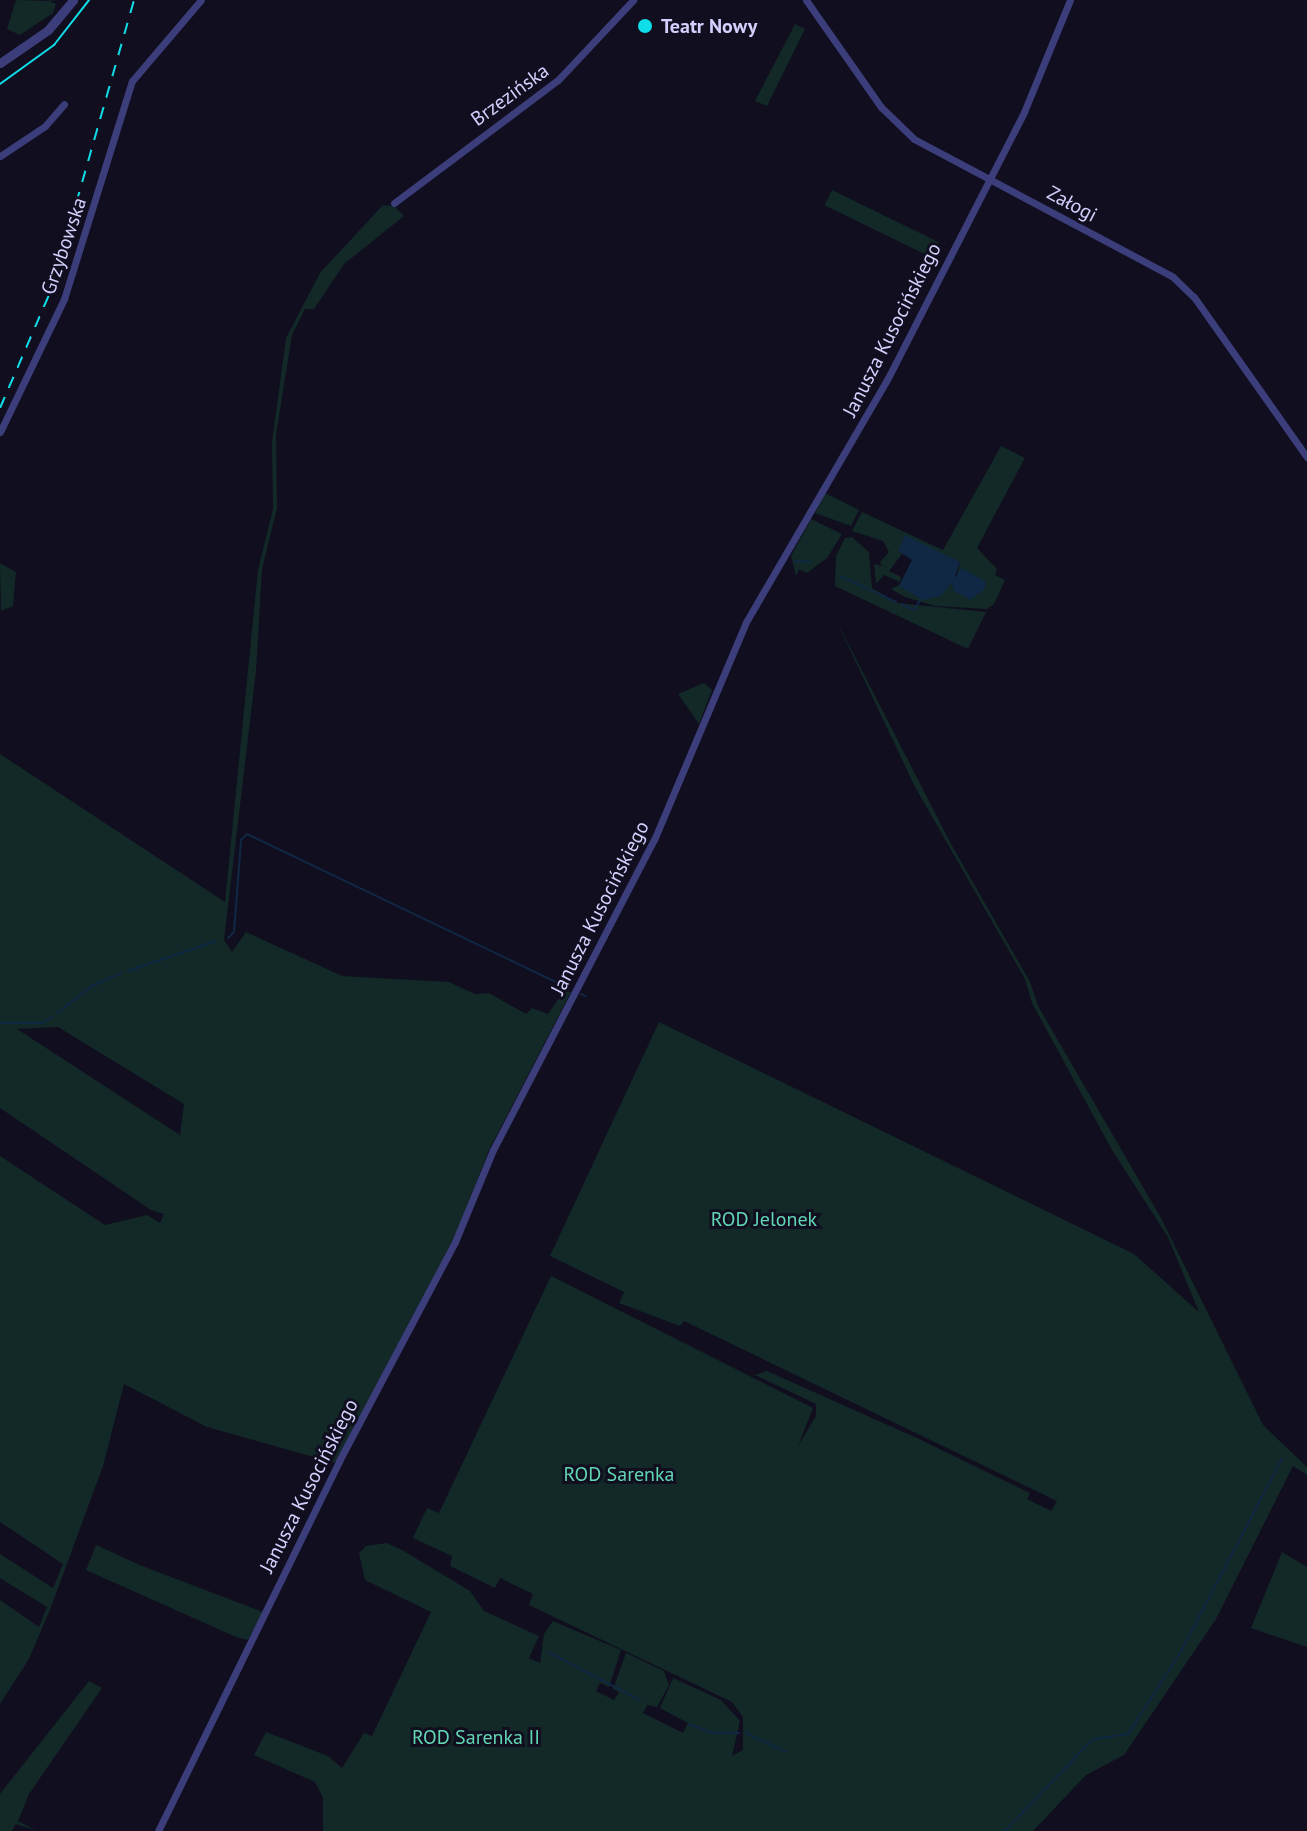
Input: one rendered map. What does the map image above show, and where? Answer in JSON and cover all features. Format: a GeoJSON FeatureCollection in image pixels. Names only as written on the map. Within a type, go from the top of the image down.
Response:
{"type":"FeatureCollection","features":[{"type":"Feature","properties":{"kind":"street"},"geometry":{"type":"LineString","coordinates":[[0,63],[48,30],[73,0]]}},
{"type":"Feature","properties":{"kind":"street","name":"Grzybowska"},"geometry":{"type":"LineString","coordinates":[[0,432],[64,299],[130,86],[144,64],[201,0]]}},
{"type":"Feature","properties":{"kind":"street","name":"Brzezińska"},"geometry":{"type":"LineString","coordinates":[[394,203],[558,80],[633,0]]}},
{"type":"Feature","properties":{"kind":"street","name":"Załogi"},"geometry":{"type":"LineString","coordinates":[[806,0],[898,126],[987,180],[1173,277],[1194,297],[1307,457]]}},
{"type":"Feature","properties":{"kind":"street","name":"Janusza Kusocińskiego"},"geometry":{"type":"LineString","coordinates":[[158,1831],[339,1461],[455,1242],[493,1150],[654,840],[746,622],[877,399],[1024,112],[1070,0]]}},
{"type":"Feature","properties":{"kind":"street"},"geometry":{"type":"LineString","coordinates":[[0,156],[45,126],[64,104]]}},
{"type":"Feature","properties":{"kind":"green space"},"geometry":{"type":"Polygon","coordinates":[[[16,0],[56,4],[53,13],[20,35],[7,29],[16,0]]]}},
{"type":"Feature","properties":{"kind":"green space"},"geometry":{"type":"Polygon","coordinates":[[[795,24],[805,29],[767,106],[755,101],[795,24]]]}},
{"type":"Feature","properties":{"kind":"green space"},"geometry":{"type":"Polygon","coordinates":[[[832,190],[939,242],[932,257],[825,205],[832,190]]]}},
{"type":"Feature","properties":{"kind":"green space"},"geometry":{"type":"Polygon","coordinates":[[[383,205],[394,206],[404,216],[344,264],[314,309],[305,309],[292,335],[276,435],[277,508],[262,569],[256,671],[224,940],[232,952],[246,932],[342,976],[449,982],[475,994],[489,993],[526,1014],[532,1008],[548,1014],[564,991],[571,992],[489,1150],[456,1234],[335,1463],[207,1427],[124,1384],[103,1466],[51,1607],[29,1659],[0,1704],[0,1600],[39,1627],[47,1607],[0,1578],[0,1554],[53,1588],[63,1564],[0,1522],[0,1156],[105,1225],[147,1215],[160,1223],[164,1214],[151,1210],[0,1108],[0,754],[225,902],[258,570],[273,509],[272,442],[286,338],[320,273],[383,205]],[[58,1027],[17,1029],[180,1135],[184,1104],[58,1027]]]}},
{"type":"Feature","properties":{"kind":"green space"},"geometry":{"type":"Polygon","coordinates":[[[1001,446],[1025,458],[977,548],[997,569],[995,575],[1005,580],[994,604],[987,609],[935,606],[905,597],[891,589],[899,585],[927,596],[952,582],[953,588],[961,568],[956,580],[960,562],[898,550],[902,554],[889,571],[901,577],[900,582],[884,575],[876,584],[874,564],[882,566],[880,562],[889,552],[883,541],[852,531],[862,512],[943,550],[1001,446]]]}},
{"type":"Feature","properties":{"kind":"green space"},"geometry":{"type":"Polygon","coordinates":[[[825,493],[859,510],[851,526],[815,513],[825,493]]]}},
{"type":"Feature","properties":{"kind":"green space"},"geometry":{"type":"Polygon","coordinates":[[[811,519],[842,534],[827,558],[807,573],[799,569],[796,576],[791,556],[811,519]]]}},
{"type":"Feature","properties":{"kind":"green space"},"geometry":{"type":"Polygon","coordinates":[[[852,537],[869,552],[872,588],[897,603],[986,612],[968,649],[835,586],[836,556],[845,538],[852,537]]]}},
{"type":"Feature","properties":{"kind":"green space"},"geometry":{"type":"Polygon","coordinates":[[[0,563],[16,572],[13,606],[1,611],[0,563]]]}},
{"type":"Feature","properties":{"kind":"green space"},"geometry":{"type":"Polygon","coordinates":[[[834,616],[951,844],[1030,982],[1038,1006],[1161,1218],[1263,1425],[1307,1467],[1307,1475],[1293,1466],[1216,1619],[1124,1755],[1086,1775],[1033,1831],[323,1831],[323,1798],[315,1782],[254,1755],[266,1732],[328,1756],[342,1768],[364,1733],[372,1736],[431,1612],[365,1580],[359,1553],[366,1546],[387,1543],[402,1550],[470,1591],[484,1611],[539,1636],[529,1658],[540,1663],[544,1634],[553,1621],[621,1650],[609,1687],[600,1683],[596,1691],[614,1700],[619,1692],[613,1689],[626,1653],[664,1671],[669,1685],[657,1707],[647,1705],[643,1713],[683,1733],[688,1723],[660,1708],[673,1678],[721,1700],[740,1721],[732,1756],[743,1750],[743,1717],[732,1702],[529,1605],[533,1594],[500,1578],[495,1588],[450,1566],[452,1556],[413,1538],[427,1508],[439,1513],[551,1276],[813,1408],[798,1446],[816,1416],[816,1404],[755,1375],[767,1371],[919,1439],[1030,1493],[1027,1499],[1051,1511],[1057,1501],[684,1321],[680,1326],[619,1303],[624,1292],[550,1256],[659,1022],[1134,1254],[1199,1312],[1168,1237],[1112,1150],[1032,1003],[1025,979],[915,787],[834,616]]]}},
{"type":"Feature","properties":{"kind":"green space"},"geometry":{"type":"Polygon","coordinates":[[[704,683],[712,690],[699,724],[678,694],[704,683]]]}},
{"type":"Feature","properties":{"kind":"green space"},"geometry":{"type":"Polygon","coordinates":[[[96,1545],[263,1612],[248,1640],[236,1637],[86,1570],[96,1545]]]}},
{"type":"Feature","properties":{"kind":"green space"},"geometry":{"type":"Polygon","coordinates":[[[1282,1552],[1307,1567],[1307,1647],[1251,1628],[1282,1552]]]}},
{"type":"Feature","properties":{"kind":"green space"},"geometry":{"type":"Polygon","coordinates":[[[89,1681],[102,1688],[29,1794],[18,1821],[37,1831],[16,1824],[12,1831],[0,1831],[0,1794],[89,1681]]]}},
{"type":"Feature","properties":{"kind":"water"},"geometry":{"type":"Polygon","coordinates":[[[905,535],[960,562],[954,579],[961,568],[986,582],[985,589],[970,600],[953,590],[952,582],[941,596],[923,600],[899,586],[912,560],[898,551],[905,535]]]}},
{"type":"Feature","properties":{"kind":"waterway"},"geometry":{"type":"LineString","coordinates":[[795,561],[810,562]]}},
{"type":"Feature","properties":{"kind":"waterway"},"geometry":{"type":"LineString","coordinates":[[840,576],[896,602]]}},
{"type":"Feature","properties":{"kind":"waterway"},"geometry":{"type":"LineString","coordinates":[[902,604],[914,610],[921,599]]}},
{"type":"Feature","properties":{"kind":"waterway"},"geometry":{"type":"LineString","coordinates":[[228,938],[234,932],[241,840],[247,834],[569,988]]}},
{"type":"Feature","properties":{"kind":"waterway"},"geometry":{"type":"LineString","coordinates":[[128,971],[216,941]]}},
{"type":"Feature","properties":{"kind":"waterway"},"geometry":{"type":"LineString","coordinates":[[57,1013],[92,986],[121,973]]}},
{"type":"Feature","properties":{"kind":"waterway"},"geometry":{"type":"LineString","coordinates":[[581,994],[586,996]]}},
{"type":"Feature","properties":{"kind":"waterway"},"geometry":{"type":"LineString","coordinates":[[0,1023],[43,1023],[52,1017]]}},
{"type":"Feature","properties":{"kind":"waterway"},"geometry":{"type":"LineString","coordinates":[[1005,1831],[1093,1739],[1128,1734],[1180,1653],[1282,1459]]}},
{"type":"Feature","properties":{"kind":"waterway"},"geometry":{"type":"LineString","coordinates":[[548,1652],[640,1700]]}},
{"type":"Feature","properties":{"kind":"waterway"},"geometry":{"type":"LineString","coordinates":[[689,1724],[713,1733],[739,1733]]}},
{"type":"Feature","properties":{"kind":"waterway"},"geometry":{"type":"LineString","coordinates":[[746,1733],[786,1752]]}},
{"type":"Feature","properties":{"kind":"tram line"},"geometry":{"type":"LineString","coordinates":[[0,84],[54,45],[89,0]]}},
{"type":"Feature","properties":{"kind":"railway"},"geometry":{"type":"LineString","coordinates":[[0,408],[52,288],[134,0]]}},
{"type":"Feature","properties":{"kind":"place","name":"Teatr Nowy"},"geometry":{"type":"Point","coordinates":[645,26]}},
{"type":"Feature","properties":{"kind":"park label","name":"ROD Jelonek"},"geometry":{"type":"Point","coordinates":[764,1219]}},
{"type":"Feature","properties":{"kind":"park label","name":"ROD Sarenka"},"geometry":{"type":"Point","coordinates":[619,1474]}},
{"type":"Feature","properties":{"kind":"park label","name":"ROD Sarenka II"},"geometry":{"type":"Point","coordinates":[476,1737]}}]}
